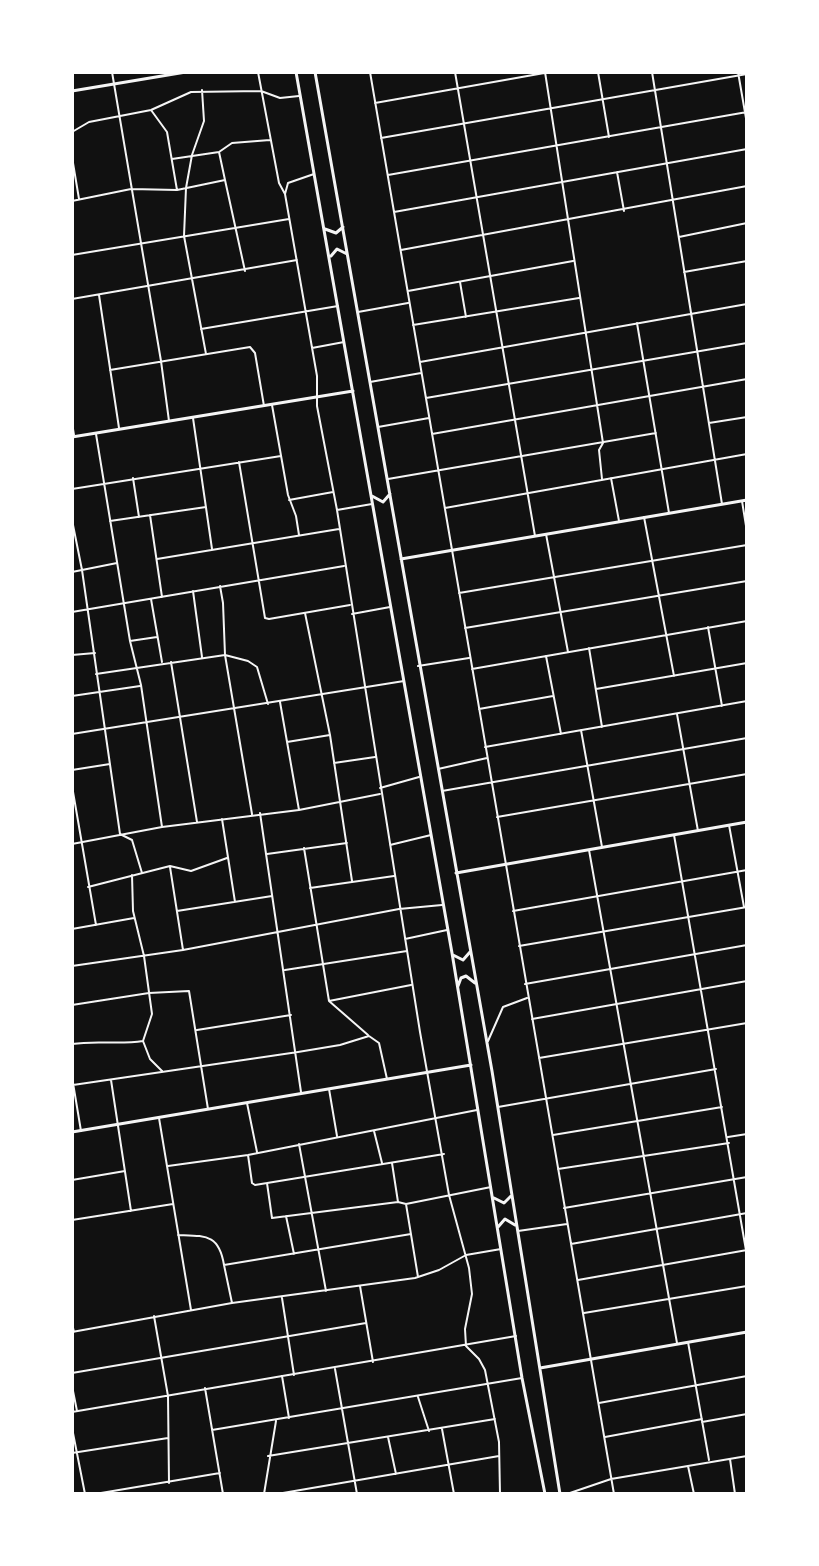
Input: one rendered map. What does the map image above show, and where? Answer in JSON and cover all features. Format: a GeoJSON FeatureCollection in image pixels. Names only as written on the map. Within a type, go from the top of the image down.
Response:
{"type":"FeatureCollection","features":[{"type":"Feature","properties":{"kind":"street"},"geometry":{"type":"LineString","coordinates":[[112,72],[149,286],[169,422]]}},
{"type":"Feature","properties":{"kind":"street"},"geometry":{"type":"LineString","coordinates":[[72,90],[158,74],[186,72]]}},
{"type":"Feature","properties":{"kind":"street"},"geometry":{"type":"LineString","coordinates":[[258,72],[279,183],[285,194],[318,382],[317,398],[337,510],[399,909],[435,1117],[444,1154],[449,1195],[466,1255],[472,1294],[465,1329],[466,1346],[479,1359],[485,1370],[495,1419],[500,1494]]}},
{"type":"Feature","properties":{"kind":"street"},"geometry":{"type":"LineString","coordinates":[[296,72],[419,777],[452,953],[522,1378],[545,1494]]}},
{"type":"Feature","properties":{"kind":"street"},"geometry":{"type":"LineString","coordinates":[[315,72],[388,479],[418,666],[487,1043],[560,1494]]}},
{"type":"Feature","properties":{"kind":"street"},"geometry":{"type":"LineString","coordinates":[[370,72],[614,1494]]}},
{"type":"Feature","properties":{"kind":"street"},"geometry":{"type":"LineString","coordinates":[[455,72],[535,536]]}},
{"type":"Feature","properties":{"kind":"street"},"geometry":{"type":"LineString","coordinates":[[375,103],[550,72]]}},
{"type":"Feature","properties":{"kind":"street"},"geometry":{"type":"LineString","coordinates":[[598,72],[609,136]]}},
{"type":"Feature","properties":{"kind":"street"},"geometry":{"type":"LineString","coordinates":[[652,72],[722,504]]}},
{"type":"Feature","properties":{"kind":"street"},"geometry":{"type":"LineString","coordinates":[[545,73],[603,443],[599,448],[602,479]]}},
{"type":"Feature","properties":{"kind":"street"},"geometry":{"type":"LineString","coordinates":[[738,74],[747,124]]}},
{"type":"Feature","properties":{"kind":"street"},"geometry":{"type":"LineString","coordinates":[[381,138],[747,74]]}},
{"type":"Feature","properties":{"kind":"street"},"geometry":{"type":"LineString","coordinates":[[202,90],[204,121],[192,155],[186,188],[184,236],[206,354]]}},
{"type":"Feature","properties":{"kind":"street"},"geometry":{"type":"LineString","coordinates":[[72,132],[88,122],[151,110],[182,94],[202,90],[261,91],[280,98],[300,96]]}},
{"type":"Feature","properties":{"kind":"street"},"geometry":{"type":"LineString","coordinates":[[151,110],[167,132],[177,189]]}},
{"type":"Feature","properties":{"kind":"street"},"geometry":{"type":"LineString","coordinates":[[388,174],[746,112]]}},
{"type":"Feature","properties":{"kind":"street"},"geometry":{"type":"LineString","coordinates":[[172,159],[219,152],[232,143],[270,140]]}},
{"type":"Feature","properties":{"kind":"street"},"geometry":{"type":"LineString","coordinates":[[394,212],[747,149]]}},
{"type":"Feature","properties":{"kind":"street"},"geometry":{"type":"LineString","coordinates":[[219,152],[244,271]]}},
{"type":"Feature","properties":{"kind":"street"},"geometry":{"type":"LineString","coordinates":[[72,157],[79,199]]}},
{"type":"Feature","properties":{"kind":"street"},"geometry":{"type":"LineString","coordinates":[[617,172],[624,211]]}},
{"type":"Feature","properties":{"kind":"street"},"geometry":{"type":"LineString","coordinates":[[285,194],[288,183],[315,174]]}},
{"type":"Feature","properties":{"kind":"street"},"geometry":{"type":"LineString","coordinates":[[72,201],[131,189],[177,189],[225,180]]}},
{"type":"Feature","properties":{"kind":"street"},"geometry":{"type":"LineString","coordinates":[[401,250],[624,211],[747,186]]}},
{"type":"Feature","properties":{"kind":"street"},"geometry":{"type":"LineString","coordinates":[[72,255],[289,219]]}},
{"type":"Feature","properties":{"kind":"street"},"geometry":{"type":"LineString","coordinates":[[679,237],[747,224]]}},
{"type":"Feature","properties":{"kind":"street"},"geometry":{"type":"LineString","coordinates":[[325,229],[336,233],[344,226]]}},
{"type":"Feature","properties":{"kind":"street"},"geometry":{"type":"LineString","coordinates":[[330,259],[336,250],[348,255]]}},
{"type":"Feature","properties":{"kind":"street"},"geometry":{"type":"LineString","coordinates":[[72,299],[297,260]]}},
{"type":"Feature","properties":{"kind":"street"},"geometry":{"type":"LineString","coordinates":[[408,291],[574,261]]}},
{"type":"Feature","properties":{"kind":"street"},"geometry":{"type":"LineString","coordinates":[[684,272],[747,261]]}},
{"type":"Feature","properties":{"kind":"street"},"geometry":{"type":"LineString","coordinates":[[460,282],[466,317]]}},
{"type":"Feature","properties":{"kind":"street"},"geometry":{"type":"LineString","coordinates":[[99,295],[119,430]]}},
{"type":"Feature","properties":{"kind":"street"},"geometry":{"type":"LineString","coordinates":[[413,326],[580,297]]}},
{"type":"Feature","properties":{"kind":"street"},"geometry":{"type":"LineString","coordinates":[[358,312],[410,303]]}},
{"type":"Feature","properties":{"kind":"street"},"geometry":{"type":"LineString","coordinates":[[420,362],[747,304]]}},
{"type":"Feature","properties":{"kind":"street"},"geometry":{"type":"LineString","coordinates":[[201,329],[338,306]]}},
{"type":"Feature","properties":{"kind":"street"},"geometry":{"type":"LineString","coordinates":[[637,323],[669,513]]}},
{"type":"Feature","properties":{"kind":"street"},"geometry":{"type":"LineString","coordinates":[[312,348],[344,342]]}},
{"type":"Feature","properties":{"kind":"street"},"geometry":{"type":"LineString","coordinates":[[426,398],[747,343]]}},
{"type":"Feature","properties":{"kind":"street"},"geometry":{"type":"LineString","coordinates":[[110,370],[246,347],[254,349],[264,406]]}},
{"type":"Feature","properties":{"kind":"street"},"geometry":{"type":"LineString","coordinates":[[370,382],[422,373]]}},
{"type":"Feature","properties":{"kind":"street"},"geometry":{"type":"LineString","coordinates":[[432,434],[747,379]]}},
{"type":"Feature","properties":{"kind":"street"},"geometry":{"type":"LineString","coordinates":[[72,423],[73,437],[352,391]]}},
{"type":"Feature","properties":{"kind":"street"},"geometry":{"type":"LineString","coordinates":[[272,405],[289,500],[296,516],[299,535]]}},
{"type":"Feature","properties":{"kind":"street"},"geometry":{"type":"LineString","coordinates":[[709,423],[747,417]]}},
{"type":"Feature","properties":{"kind":"street"},"geometry":{"type":"LineString","coordinates":[[193,418],[212,549]]}},
{"type":"Feature","properties":{"kind":"street"},"geometry":{"type":"LineString","coordinates":[[378,427],[429,418]]}},
{"type":"Feature","properties":{"kind":"street"},"geometry":{"type":"LineString","coordinates":[[388,479],[656,433]]}},
{"type":"Feature","properties":{"kind":"street"},"geometry":{"type":"LineString","coordinates":[[96,434],[130,641],[141,685],[162,827]]}},
{"type":"Feature","properties":{"kind":"street"},"geometry":{"type":"LineString","coordinates":[[444,508],[747,454]]}},
{"type":"Feature","properties":{"kind":"street"},"geometry":{"type":"LineString","coordinates":[[72,489],[281,456]]}},
{"type":"Feature","properties":{"kind":"street"},"geometry":{"type":"LineString","coordinates":[[239,462],[258,580],[267,619],[350,605]]}},
{"type":"Feature","properties":{"kind":"street"},"geometry":{"type":"LineString","coordinates":[[611,477],[619,521]]}},
{"type":"Feature","properties":{"kind":"street"},"geometry":{"type":"LineString","coordinates":[[133,478],[140,517]]}},
{"type":"Feature","properties":{"kind":"street"},"geometry":{"type":"LineString","coordinates":[[289,500],[333,492]]}},
{"type":"Feature","properties":{"kind":"street"},"geometry":{"type":"LineString","coordinates":[[371,495],[383,502],[390,493]]}},
{"type":"Feature","properties":{"kind":"street"},"geometry":{"type":"LineString","coordinates":[[401,559],[747,500]]}},
{"type":"Feature","properties":{"kind":"street"},"geometry":{"type":"LineString","coordinates":[[742,501],[747,532]]}},
{"type":"Feature","properties":{"kind":"street"},"geometry":{"type":"LineString","coordinates":[[337,510],[373,504]]}},
{"type":"Feature","properties":{"kind":"street"},"geometry":{"type":"LineString","coordinates":[[110,521],[206,507]]}},
{"type":"Feature","properties":{"kind":"street"},"geometry":{"type":"LineString","coordinates":[[150,515],[162,597]]}},
{"type":"Feature","properties":{"kind":"street"},"geometry":{"type":"LineString","coordinates":[[644,518],[674,676]]}},
{"type":"Feature","properties":{"kind":"street"},"geometry":{"type":"LineString","coordinates":[[72,520],[95,653],[96,674],[120,834]]}},
{"type":"Feature","properties":{"kind":"street"},"geometry":{"type":"LineString","coordinates":[[157,559],[339,529]]}},
{"type":"Feature","properties":{"kind":"street"},"geometry":{"type":"LineString","coordinates":[[546,534],[568,652]]}},
{"type":"Feature","properties":{"kind":"street"},"geometry":{"type":"LineString","coordinates":[[459,594],[747,546]]}},
{"type":"Feature","properties":{"kind":"street"},"geometry":{"type":"LineString","coordinates":[[72,572],[117,564]]}},
{"type":"Feature","properties":{"kind":"street"},"geometry":{"type":"LineString","coordinates":[[72,612],[345,566]]}},
{"type":"Feature","properties":{"kind":"street"},"geometry":{"type":"LineString","coordinates":[[465,628],[747,581]]}},
{"type":"Feature","properties":{"kind":"street"},"geometry":{"type":"LineString","coordinates":[[220,586],[224,603],[225,655],[252,814]]}},
{"type":"Feature","properties":{"kind":"street"},"geometry":{"type":"LineString","coordinates":[[193,591],[202,658]]}},
{"type":"Feature","properties":{"kind":"street"},"geometry":{"type":"LineString","coordinates":[[151,599],[162,663]]}},
{"type":"Feature","properties":{"kind":"street"},"geometry":{"type":"LineString","coordinates":[[352,614],[391,607]]}},
{"type":"Feature","properties":{"kind":"street"},"geometry":{"type":"LineString","coordinates":[[305,613],[330,735],[352,882]]}},
{"type":"Feature","properties":{"kind":"street"},"geometry":{"type":"LineString","coordinates":[[472,669],[747,621]]}},
{"type":"Feature","properties":{"kind":"street"},"geometry":{"type":"LineString","coordinates":[[708,627],[722,706]]}},
{"type":"Feature","properties":{"kind":"street"},"geometry":{"type":"LineString","coordinates":[[130,641],[158,637]]}},
{"type":"Feature","properties":{"kind":"street"},"geometry":{"type":"LineString","coordinates":[[589,648],[602,727]]}},
{"type":"Feature","properties":{"kind":"street"},"geometry":{"type":"LineString","coordinates":[[72,655],[95,653]]}},
{"type":"Feature","properties":{"kind":"street"},"geometry":{"type":"LineString","coordinates":[[96,674],[135,666],[225,655],[248,661],[256,667],[268,704]]}},
{"type":"Feature","properties":{"kind":"street"},"geometry":{"type":"LineString","coordinates":[[546,656],[561,734]]}},
{"type":"Feature","properties":{"kind":"street"},"geometry":{"type":"LineString","coordinates":[[418,666],[470,658]]}},
{"type":"Feature","properties":{"kind":"street"},"geometry":{"type":"LineString","coordinates":[[171,662],[197,822]]}},
{"type":"Feature","properties":{"kind":"street"},"geometry":{"type":"LineString","coordinates":[[596,689],[747,663]]}},
{"type":"Feature","properties":{"kind":"street"},"geometry":{"type":"LineString","coordinates":[[72,734],[235,710],[404,681]]}},
{"type":"Feature","properties":{"kind":"street"},"geometry":{"type":"LineString","coordinates":[[72,696],[141,685]]}},
{"type":"Feature","properties":{"kind":"street"},"geometry":{"type":"LineString","coordinates":[[479,709],[554,696]]}},
{"type":"Feature","properties":{"kind":"street"},"geometry":{"type":"LineString","coordinates":[[485,747],[747,701]]}},
{"type":"Feature","properties":{"kind":"street"},"geometry":{"type":"LineString","coordinates":[[280,702],[299,810]]}},
{"type":"Feature","properties":{"kind":"street"},"geometry":{"type":"LineString","coordinates":[[677,714],[698,831]]}},
{"type":"Feature","properties":{"kind":"street"},"geometry":{"type":"LineString","coordinates":[[581,730],[602,847]]}},
{"type":"Feature","properties":{"kind":"street"},"geometry":{"type":"LineString","coordinates":[[287,742],[330,735]]}},
{"type":"Feature","properties":{"kind":"street"},"geometry":{"type":"LineString","coordinates":[[442,790],[747,738]]}},
{"type":"Feature","properties":{"kind":"street"},"geometry":{"type":"LineString","coordinates":[[334,763],[375,757]]}},
{"type":"Feature","properties":{"kind":"street"},"geometry":{"type":"LineString","coordinates":[[438,769],[487,759]]}},
{"type":"Feature","properties":{"kind":"street"},"geometry":{"type":"LineString","coordinates":[[72,770],[110,764]]}},
{"type":"Feature","properties":{"kind":"street"},"geometry":{"type":"LineString","coordinates":[[497,817],[747,774]]}},
{"type":"Feature","properties":{"kind":"street"},"geometry":{"type":"LineString","coordinates":[[380,788],[419,777]]}},
{"type":"Feature","properties":{"kind":"street"},"geometry":{"type":"LineString","coordinates":[[72,786],[96,925]]}},
{"type":"Feature","properties":{"kind":"street"},"geometry":{"type":"LineString","coordinates":[[72,844],[162,827],[260,813],[299,810],[381,794]]}},
{"type":"Feature","properties":{"kind":"street"},"geometry":{"type":"LineString","coordinates":[[260,813],[298,1052],[302,1094]]}},
{"type":"Feature","properties":{"kind":"street"},"geometry":{"type":"LineString","coordinates":[[222,819],[235,902]]}},
{"type":"Feature","properties":{"kind":"street"},"geometry":{"type":"LineString","coordinates":[[456,873],[747,822]]}},
{"type":"Feature","properties":{"kind":"street"},"geometry":{"type":"LineString","coordinates":[[519,946],[746,907],[729,825]]}},
{"type":"Feature","properties":{"kind":"street"},"geometry":{"type":"LineString","coordinates":[[120,834],[132,840],[142,873]]}},
{"type":"Feature","properties":{"kind":"street"},"geometry":{"type":"LineString","coordinates":[[674,835],[723,1107],[747,1256]]}},
{"type":"Feature","properties":{"kind":"street"},"geometry":{"type":"LineString","coordinates":[[389,845],[431,836]]}},
{"type":"Feature","properties":{"kind":"street"},"geometry":{"type":"LineString","coordinates":[[265,854],[347,843]]}},
{"type":"Feature","properties":{"kind":"street"},"geometry":{"type":"LineString","coordinates":[[304,848],[329,1001],[379,1043],[387,1079]]}},
{"type":"Feature","properties":{"kind":"street"},"geometry":{"type":"LineString","coordinates":[[589,850],[677,1344]]}},
{"type":"Feature","properties":{"kind":"street"},"geometry":{"type":"LineString","coordinates":[[88,887],[170,866],[191,871],[227,858]]}},
{"type":"Feature","properties":{"kind":"street"},"geometry":{"type":"LineString","coordinates":[[170,866],[183,950]]}},
{"type":"Feature","properties":{"kind":"street"},"geometry":{"type":"LineString","coordinates":[[513,912],[747,870]]}},
{"type":"Feature","properties":{"kind":"street"},"geometry":{"type":"LineString","coordinates":[[132,875],[135,918],[144,956],[152,1014],[143,1041],[150,1059],[162,1071]]}},
{"type":"Feature","properties":{"kind":"street"},"geometry":{"type":"LineString","coordinates":[[310,888],[394,876]]}},
{"type":"Feature","properties":{"kind":"street"},"geometry":{"type":"LineString","coordinates":[[177,911],[273,896]]}},
{"type":"Feature","properties":{"kind":"street"},"geometry":{"type":"LineString","coordinates":[[72,966],[183,950],[399,909],[442,905]]}},
{"type":"Feature","properties":{"kind":"street"},"geometry":{"type":"LineString","coordinates":[[72,929],[135,918]]}},
{"type":"Feature","properties":{"kind":"street"},"geometry":{"type":"LineString","coordinates":[[405,939],[447,930]]}},
{"type":"Feature","properties":{"kind":"street"},"geometry":{"type":"LineString","coordinates":[[525,984],[747,945]]}},
{"type":"Feature","properties":{"kind":"street"},"geometry":{"type":"LineString","coordinates":[[285,970],[406,951]]}},
{"type":"Feature","properties":{"kind":"street"},"geometry":{"type":"LineString","coordinates":[[452,953],[463,960],[468,958],[470,952]]}},
{"type":"Feature","properties":{"kind":"street"},"geometry":{"type":"LineString","coordinates":[[458,988],[463,976],[470,977],[476,984]]}},
{"type":"Feature","properties":{"kind":"street"},"geometry":{"type":"LineString","coordinates":[[532,1019],[747,981]]}},
{"type":"Feature","properties":{"kind":"street"},"geometry":{"type":"LineString","coordinates":[[329,1001],[412,985]]}},
{"type":"Feature","properties":{"kind":"street"},"geometry":{"type":"LineString","coordinates":[[72,1005],[149,993],[189,991],[208,1109]]}},
{"type":"Feature","properties":{"kind":"street"},"geometry":{"type":"LineString","coordinates":[[487,1043],[503,1006],[528,998]]}},
{"type":"Feature","properties":{"kind":"street"},"geometry":{"type":"LineString","coordinates":[[197,1030],[291,1015]]}},
{"type":"Feature","properties":{"kind":"street"},"geometry":{"type":"LineString","coordinates":[[539,1058],[747,1023]]}},
{"type":"Feature","properties":{"kind":"street"},"geometry":{"type":"LineString","coordinates":[[73,1085],[298,1052],[340,1045],[369,1036]]}},
{"type":"Feature","properties":{"kind":"street"},"geometry":{"type":"LineString","coordinates":[[72,1044],[98,1040],[117,1045],[143,1041]]}},
{"type":"Feature","properties":{"kind":"street"},"geometry":{"type":"LineString","coordinates":[[72,1132],[471,1065]]}},
{"type":"Feature","properties":{"kind":"street"},"geometry":{"type":"LineString","coordinates":[[498,1107],[716,1069]]}},
{"type":"Feature","properties":{"kind":"street"},"geometry":{"type":"LineString","coordinates":[[72,1077],[81,1131]]}},
{"type":"Feature","properties":{"kind":"street"},"geometry":{"type":"LineString","coordinates":[[111,1079],[131,1210]]}},
{"type":"Feature","properties":{"kind":"street"},"geometry":{"type":"LineString","coordinates":[[329,1089],[337,1137]]}},
{"type":"Feature","properties":{"kind":"street"},"geometry":{"type":"LineString","coordinates":[[247,1103],[257,1152]]}},
{"type":"Feature","properties":{"kind":"street"},"geometry":{"type":"LineString","coordinates":[[553,1135],[723,1107]]}},
{"type":"Feature","properties":{"kind":"street"},"geometry":{"type":"LineString","coordinates":[[168,1166],[248,1155],[478,1110]]}},
{"type":"Feature","properties":{"kind":"street"},"geometry":{"type":"LineString","coordinates":[[159,1118],[191,1310]]}},
{"type":"Feature","properties":{"kind":"street"},"geometry":{"type":"LineString","coordinates":[[374,1131],[382,1164]]}},
{"type":"Feature","properties":{"kind":"street"},"geometry":{"type":"LineString","coordinates":[[728,1137],[747,1134]]}},
{"type":"Feature","properties":{"kind":"street"},"geometry":{"type":"LineString","coordinates":[[558,1169],[729,1143]]}},
{"type":"Feature","properties":{"kind":"street"},"geometry":{"type":"LineString","coordinates":[[299,1144],[326,1291]]}},
{"type":"Feature","properties":{"kind":"street"},"geometry":{"type":"LineString","coordinates":[[248,1155],[252,1183],[267,1183],[444,1154]]}},
{"type":"Feature","properties":{"kind":"street"},"geometry":{"type":"LineString","coordinates":[[392,1163],[398,1202]]}},
{"type":"Feature","properties":{"kind":"street"},"geometry":{"type":"LineString","coordinates":[[72,1180],[125,1171]]}},
{"type":"Feature","properties":{"kind":"street"},"geometry":{"type":"LineString","coordinates":[[564,1208],[747,1176]]}},
{"type":"Feature","properties":{"kind":"street"},"geometry":{"type":"LineString","coordinates":[[267,1183],[272,1218],[398,1202],[406,1204],[491,1187]]}},
{"type":"Feature","properties":{"kind":"street"},"geometry":{"type":"LineString","coordinates":[[492,1194],[496,1201],[504,1203],[509,1201],[511,1193]]}},
{"type":"Feature","properties":{"kind":"street"},"geometry":{"type":"LineString","coordinates":[[72,1220],[173,1204]]}},
{"type":"Feature","properties":{"kind":"street"},"geometry":{"type":"LineString","coordinates":[[406,1204],[418,1277]]}},
{"type":"Feature","properties":{"kind":"street"},"geometry":{"type":"LineString","coordinates":[[571,1244],[747,1213]]}},
{"type":"Feature","properties":{"kind":"street"},"geometry":{"type":"LineString","coordinates":[[286,1216],[294,1254]]}},
{"type":"Feature","properties":{"kind":"street"},"geometry":{"type":"LineString","coordinates":[[498,1232],[499,1223],[505,1219],[513,1222],[517,1230]]}},
{"type":"Feature","properties":{"kind":"street"},"geometry":{"type":"LineString","coordinates":[[517,1230],[567,1224]]}},
{"type":"Feature","properties":{"kind":"street"},"geometry":{"type":"LineString","coordinates":[[224,1265],[411,1234]]}},
{"type":"Feature","properties":{"kind":"street"},"geometry":{"type":"LineString","coordinates":[[178,1235],[215,1241],[220,1247],[232,1303]]}},
{"type":"Feature","properties":{"kind":"street"},"geometry":{"type":"LineString","coordinates":[[72,1324],[73,1332],[232,1303],[282,1298],[418,1277],[439,1270],[466,1255],[501,1249]]}},
{"type":"Feature","properties":{"kind":"street"},"geometry":{"type":"LineString","coordinates":[[578,1280],[746,1250]]}},
{"type":"Feature","properties":{"kind":"street"},"geometry":{"type":"LineString","coordinates":[[360,1286],[373,1362]]}},
{"type":"Feature","properties":{"kind":"street"},"geometry":{"type":"LineString","coordinates":[[584,1313],[747,1286]]}},
{"type":"Feature","properties":{"kind":"street"},"geometry":{"type":"LineString","coordinates":[[282,1298],[294,1375]]}},
{"type":"Feature","properties":{"kind":"street"},"geometry":{"type":"LineString","coordinates":[[154,1316],[168,1396],[169,1483]]}},
{"type":"Feature","properties":{"kind":"street"},"geometry":{"type":"LineString","coordinates":[[72,1373],[366,1323]]}},
{"type":"Feature","properties":{"kind":"street"},"geometry":{"type":"LineString","coordinates":[[540,1368],[747,1332]]}},
{"type":"Feature","properties":{"kind":"street"},"geometry":{"type":"LineString","coordinates":[[72,1412],[205,1388],[335,1369],[516,1336]]}},
{"type":"Feature","properties":{"kind":"street"},"geometry":{"type":"LineString","coordinates":[[688,1342],[709,1462]]}},
{"type":"Feature","properties":{"kind":"street"},"geometry":{"type":"LineString","coordinates":[[335,1369],[357,1494]]}},
{"type":"Feature","properties":{"kind":"street"},"geometry":{"type":"LineString","coordinates":[[282,1376],[289,1418]]}},
{"type":"Feature","properties":{"kind":"street"},"geometry":{"type":"LineString","coordinates":[[599,1403],[747,1376]]}},
{"type":"Feature","properties":{"kind":"street"},"geometry":{"type":"LineString","coordinates":[[212,1430],[522,1378]]}},
{"type":"Feature","properties":{"kind":"street"},"geometry":{"type":"LineString","coordinates":[[72,1386],[77,1411]]}},
{"type":"Feature","properties":{"kind":"street"},"geometry":{"type":"LineString","coordinates":[[205,1388],[223,1494]]}},
{"type":"Feature","properties":{"kind":"street"},"geometry":{"type":"LineString","coordinates":[[418,1397],[429,1431]]}},
{"type":"Feature","properties":{"kind":"street"},"geometry":{"type":"LineString","coordinates":[[605,1437],[747,1414]]}},
{"type":"Feature","properties":{"kind":"street"},"geometry":{"type":"LineString","coordinates":[[268,1456],[495,1419]]}},
{"type":"Feature","properties":{"kind":"street"},"geometry":{"type":"LineString","coordinates":[[264,1494],[268,1456],[276,1421]]}},
{"type":"Feature","properties":{"kind":"street"},"geometry":{"type":"LineString","coordinates":[[72,1428],[85,1494]]}},
{"type":"Feature","properties":{"kind":"street"},"geometry":{"type":"LineString","coordinates":[[442,1428],[454,1494]]}},
{"type":"Feature","properties":{"kind":"street"},"geometry":{"type":"LineString","coordinates":[[388,1437],[396,1474]]}},
{"type":"Feature","properties":{"kind":"street"},"geometry":{"type":"LineString","coordinates":[[72,1453],[168,1438]]}},
{"type":"Feature","properties":{"kind":"street"},"geometry":{"type":"LineString","coordinates":[[277,1494],[301,1492],[499,1456]]}},
{"type":"Feature","properties":{"kind":"street"},"geometry":{"type":"LineString","coordinates":[[567,1494],[612,1479],[747,1456]]}},
{"type":"Feature","properties":{"kind":"street"},"geometry":{"type":"LineString","coordinates":[[730,1459],[735,1494]]}},
{"type":"Feature","properties":{"kind":"street"},"geometry":{"type":"LineString","coordinates":[[688,1466],[694,1494]]}},
{"type":"Feature","properties":{"kind":"street"},"geometry":{"type":"LineString","coordinates":[[95,1494],[220,1473]]}}]}
